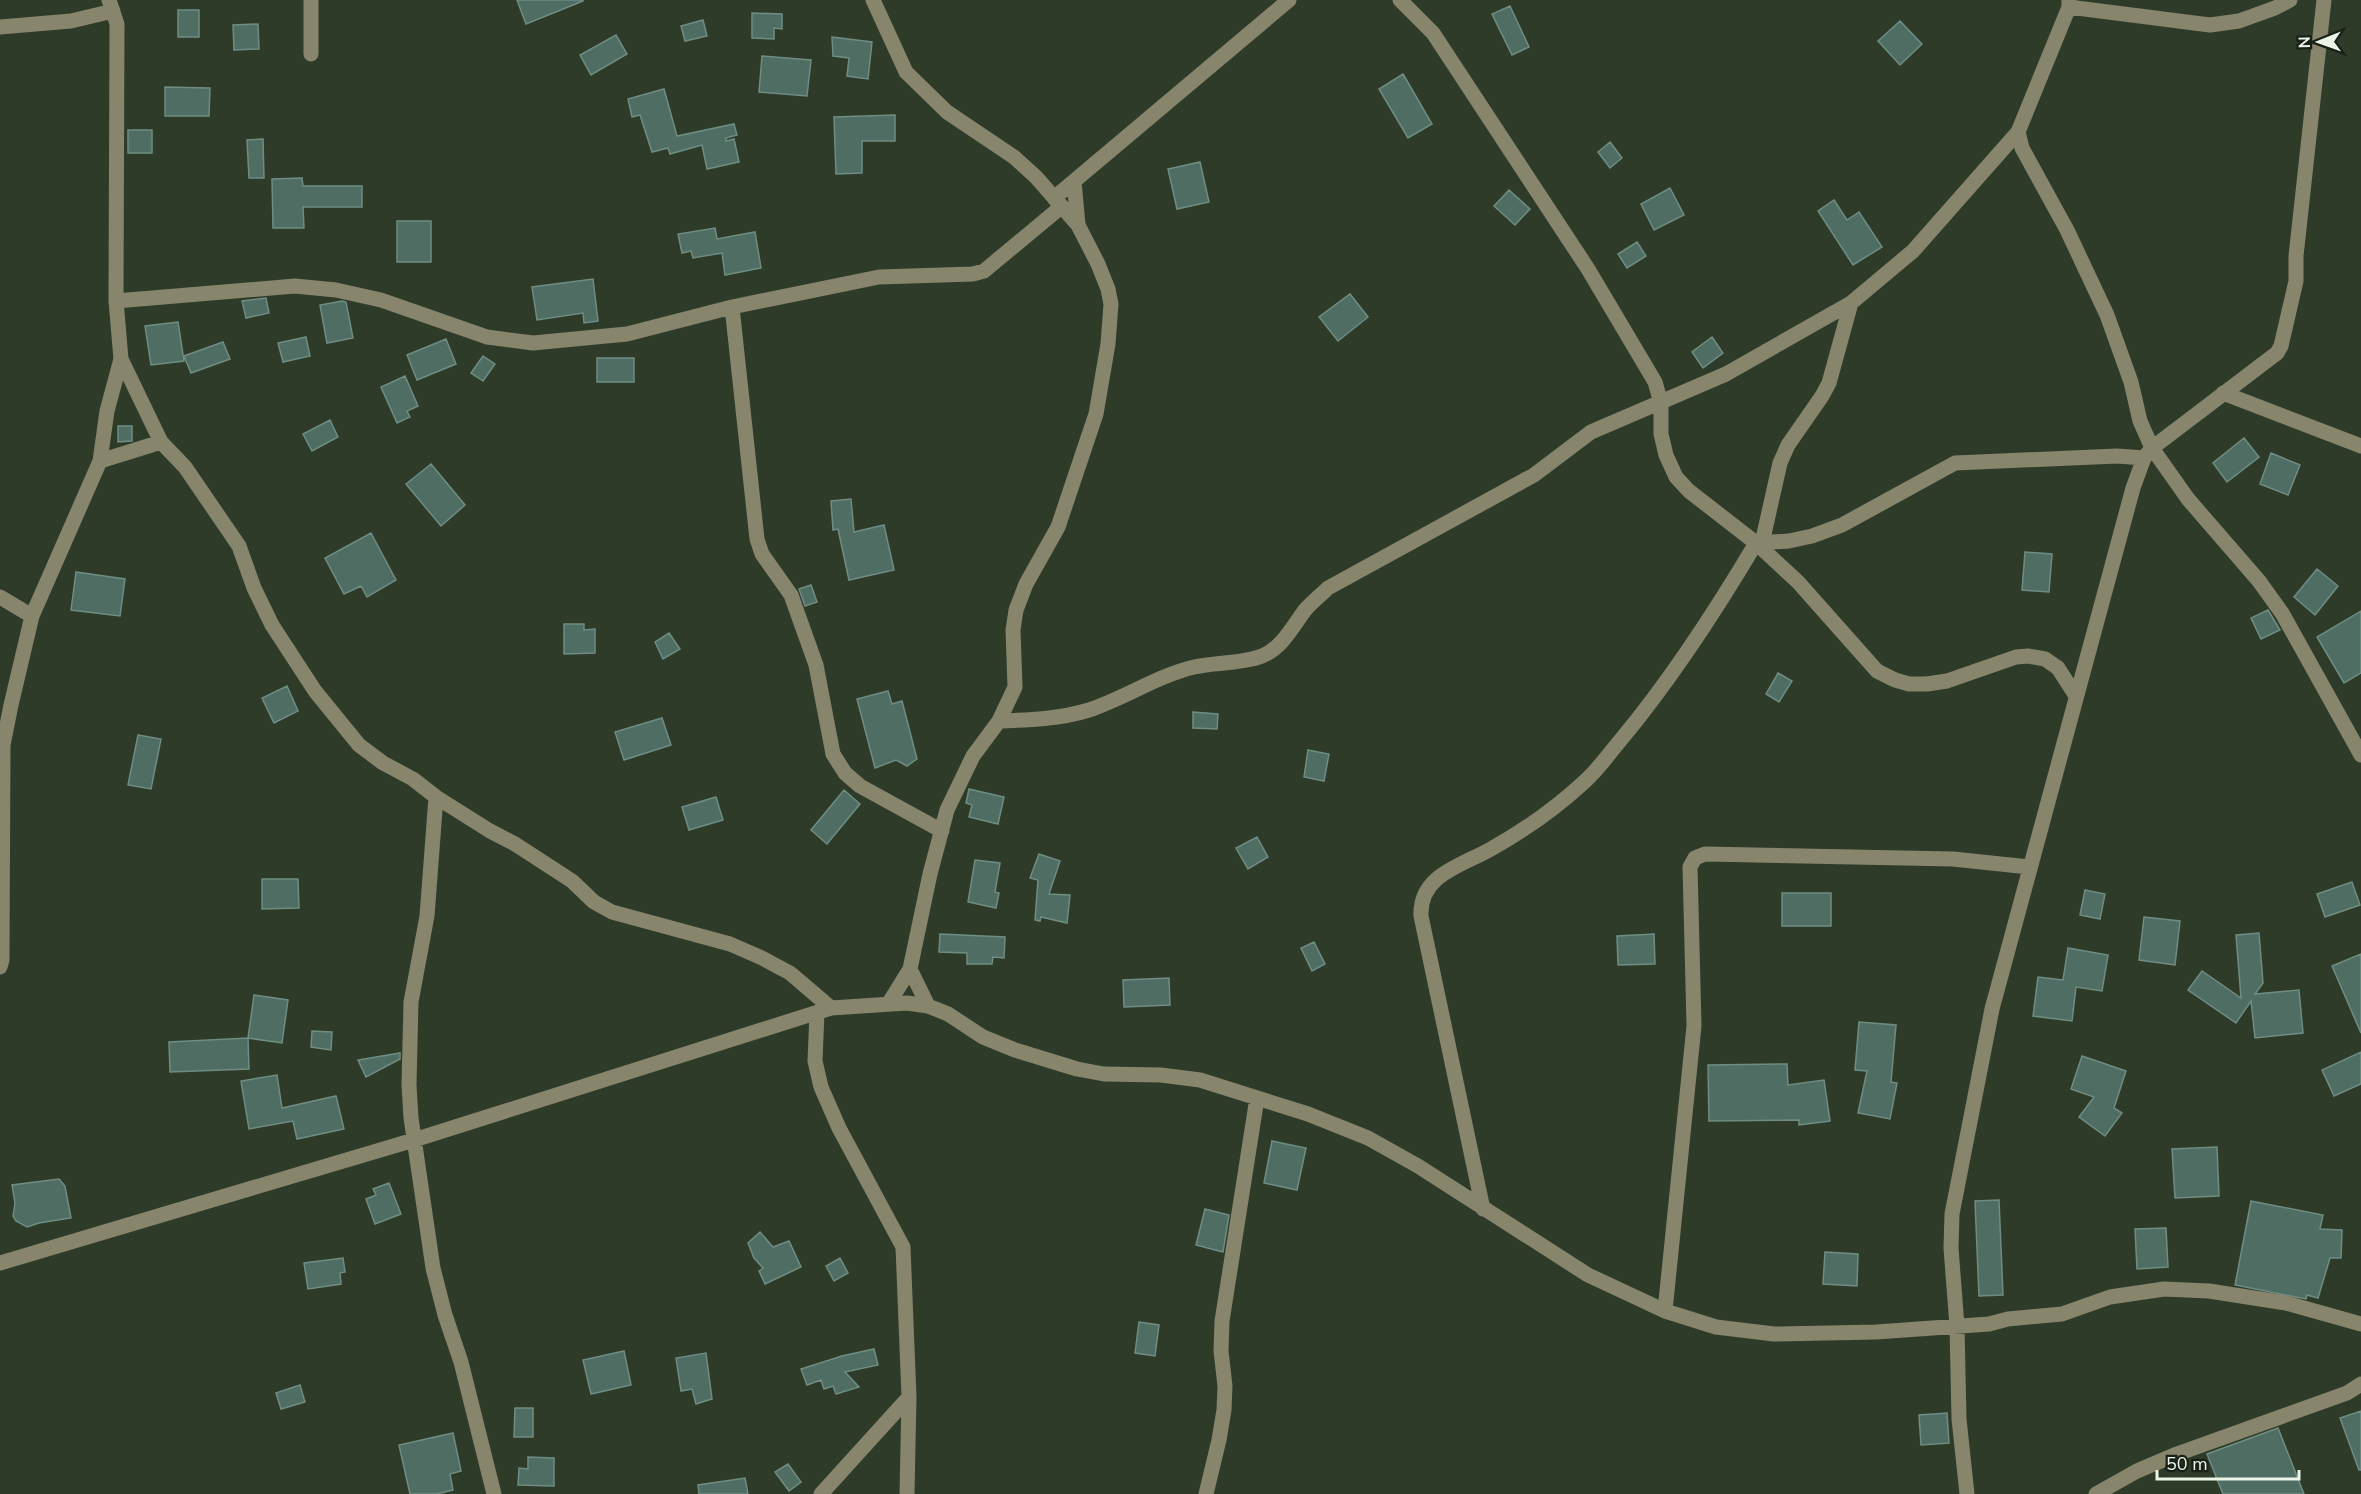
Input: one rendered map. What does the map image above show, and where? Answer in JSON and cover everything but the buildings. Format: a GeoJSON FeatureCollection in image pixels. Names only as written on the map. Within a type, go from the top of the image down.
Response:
{"type":"FeatureCollection","features":[{"type":"Feature","properties":{"kind":"street"},"geometry":{"type":"LineString","coordinates":[[311,0],[311,54]]}},
{"type":"Feature","properties":{"kind":"street"},"geometry":{"type":"LineString","coordinates":[[873,0],[906,72],[947,112],[1014,157],[1036,177],[1077,225],[1098,264],[1111,304],[1108,344],[1096,414],[1058,527],[1026,585],[1016,610],[1015,687],[999,721],[973,756],[947,810],[930,873],[910,969],[889,1003]]}},
{"type":"Feature","properties":{"kind":"street"},"geometry":{"type":"LineString","coordinates":[[1061,207],[1054,198],[1289,0]]}},
{"type":"Feature","properties":{"kind":"street"},"geometry":{"type":"LineString","coordinates":[[1400,0],[1433,33],[1588,269],[1654,382],[1661,403],[1660,434],[1676,477],[1702,502],[1759,543],[1798,582],[1877,671],[1909,684],[1927,684],[1947,681],[2016,657],[2028,656],[2045,659],[2058,668],[2076,696]]}},
{"type":"Feature","properties":{"kind":"street"},"geometry":{"type":"LineString","coordinates":[[999,721],[1038,720],[1068,715],[1090,709],[1146,684],[1195,667],[1262,656],[1282,641],[1295,627],[1306,609],[1328,588],[1534,474],[1591,432],[1726,374],[1851,303],[1912,251],[2018,132],[2069,3],[2210,25],[2239,21],[2290,0]]}},
{"type":"Feature","properties":{"kind":"street"},"geometry":{"type":"LineString","coordinates":[[1967,1494],[1959,1419],[1957,1326],[1951,1248],[1952,1214],[1992,1009],[2133,488],[2148,453],[2277,353],[2281,346],[2293,300],[2324,0]]}},
{"type":"Feature","properties":{"kind":"street"},"geometry":{"type":"LineString","coordinates":[[0,27],[71,21],[115,9],[116,301],[121,359],[107,411],[100,461],[32,616],[5,706],[2,960],[0,966]]}},
{"type":"Feature","properties":{"kind":"street"},"geometry":{"type":"LineString","coordinates":[[2018,132],[2022,148],[2067,230],[2107,315],[2131,382],[2148,453],[2259,581],[2282,613],[2361,755]]}},
{"type":"Feature","properties":{"kind":"street"},"geometry":{"type":"LineString","coordinates":[[1074,181],[1077,225]]}},
{"type":"Feature","properties":{"kind":"street"},"geometry":{"type":"LineString","coordinates":[[116,301],[295,286],[336,290],[381,300],[487,337],[533,343],[627,334],[732,307],[879,278],[974,274],[984,271],[1061,207]]}},
{"type":"Feature","properties":{"kind":"street"},"geometry":{"type":"LineString","coordinates":[[1483,1209],[1420,903],[1426,889],[1436,878],[1510,838],[1585,782],[1636,721],[1682,660],[1759,543],[1780,463],[1788,445],[1829,382],[1851,303]]}},
{"type":"Feature","properties":{"kind":"street"},"geometry":{"type":"LineString","coordinates":[[732,307],[757,540],[762,554],[791,595],[798,614],[816,665],[833,754],[845,773],[861,786],[942,831]]}},
{"type":"Feature","properties":{"kind":"street"},"geometry":{"type":"LineString","coordinates":[[121,359],[161,442],[184,467],[239,546],[254,588],[272,624],[315,691],[359,745],[383,763],[413,778],[436,797],[515,844],[572,882],[594,902],[612,912],[730,944],[752,953],[789,972],[824,1011]]}},
{"type":"Feature","properties":{"kind":"street"},"geometry":{"type":"LineString","coordinates":[[2223,393],[2361,446]]}},
{"type":"Feature","properties":{"kind":"street"},"geometry":{"type":"LineString","coordinates":[[100,461],[161,442]]}},
{"type":"Feature","properties":{"kind":"street"},"geometry":{"type":"LineString","coordinates":[[1759,543],[1812,536],[1842,525],[1955,463],[2148,453]]}},
{"type":"Feature","properties":{"kind":"street"},"geometry":{"type":"LineString","coordinates":[[0,597],[32,616]]}},
{"type":"Feature","properties":{"kind":"street"},"geometry":{"type":"LineString","coordinates":[[2058,668],[2085,662]]}},
{"type":"Feature","properties":{"kind":"street"},"geometry":{"type":"LineString","coordinates":[[436,797],[427,916],[411,1002],[409,1085],[414,1140],[433,1268],[445,1315],[461,1362],[494,1494]]}},
{"type":"Feature","properties":{"kind":"street"},"geometry":{"type":"LineString","coordinates":[[1665,1311],[1694,1026],[1690,867],[1695,858],[1705,854],[1953,858],[2029,867]]}},
{"type":"Feature","properties":{"kind":"street"},"geometry":{"type":"LineString","coordinates":[[910,969],[928,1006]]}},
{"type":"Feature","properties":{"kind":"street"},"geometry":{"type":"LineString","coordinates":[[0,1263],[414,1140],[824,1011],[889,1003],[928,1006],[948,1014],[983,1037],[1077,1069],[1104,1074],[1161,1075],[1200,1080],[1308,1114],[1368,1138],[1418,1166],[1588,1275],[1665,1311],[1716,1327],[1774,1334],[1876,1332],[1989,1324],[2008,1319],[2062,1314],[2110,1297],[2163,1289],[2209,1291],[2286,1303],[2361,1324]]}},
{"type":"Feature","properties":{"kind":"street"},"geometry":{"type":"LineString","coordinates":[[824,1011],[815,1061],[821,1087],[839,1128],[903,1247],[909,1397],[907,1494]]}},
{"type":"Feature","properties":{"kind":"street"},"geometry":{"type":"LineString","coordinates":[[1206,1494],[1224,1410],[1222,1321],[1257,1098]]}},
{"type":"Feature","properties":{"kind":"street"},"geometry":{"type":"LineString","coordinates":[[2096,1494],[2137,1471],[2177,1454],[2347,1393],[2361,1384]]}},
{"type":"Feature","properties":{"kind":"street"},"geometry":{"type":"LineString","coordinates":[[821,1494],[909,1397]]}}]}
